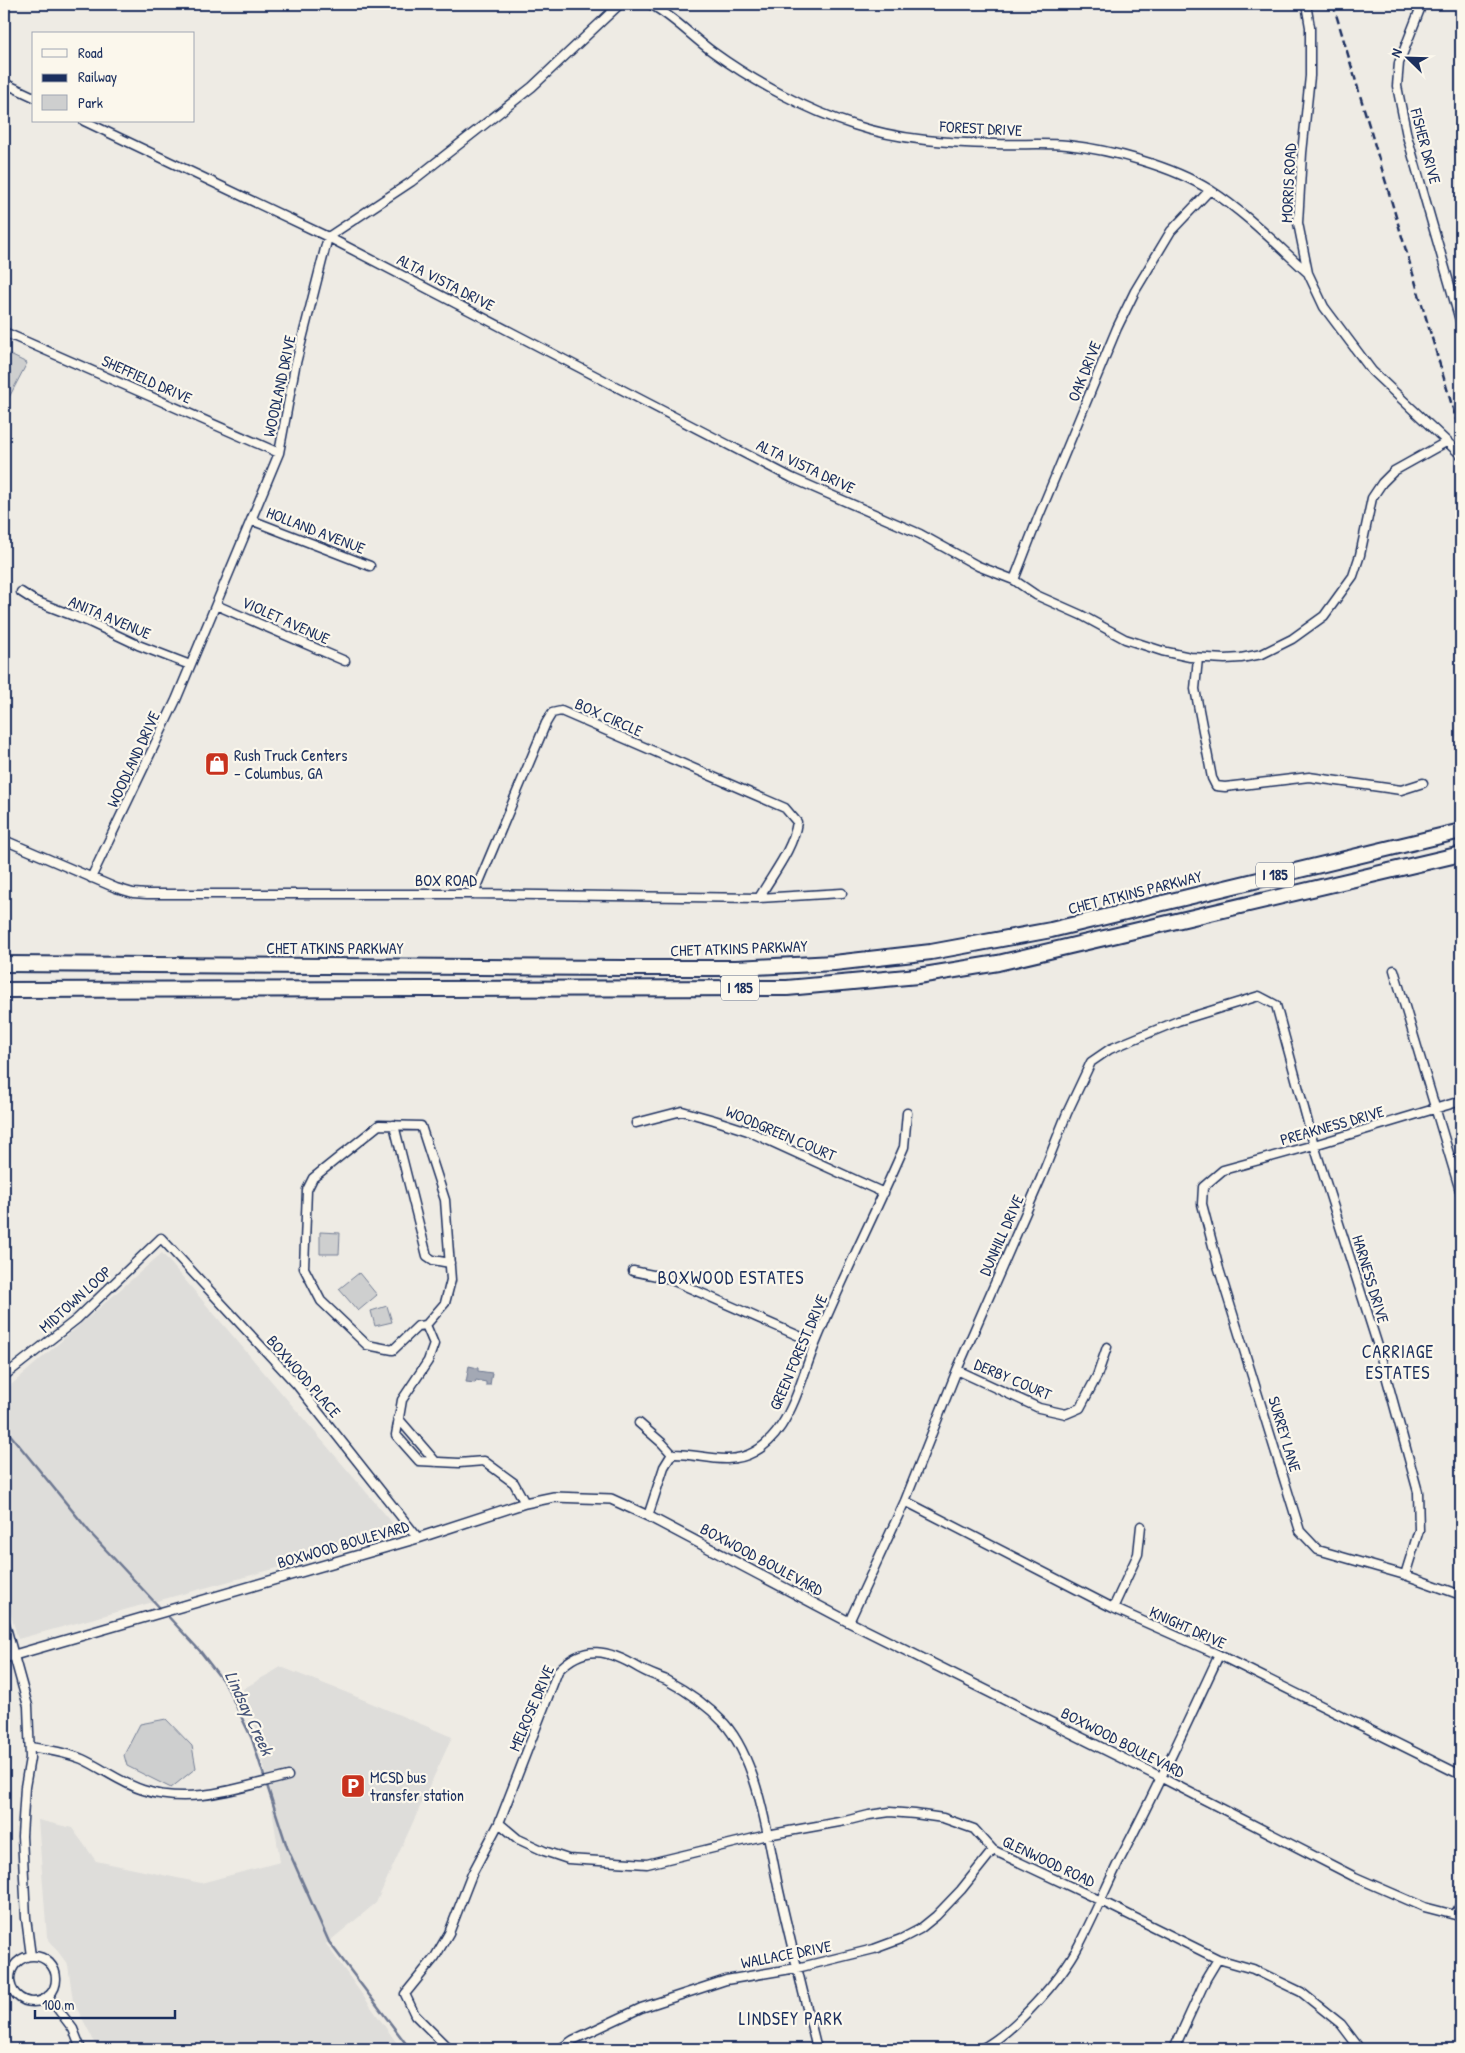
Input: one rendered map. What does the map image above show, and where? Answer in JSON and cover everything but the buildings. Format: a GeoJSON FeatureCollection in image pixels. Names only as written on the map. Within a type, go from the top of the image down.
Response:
{"type":"FeatureCollection","features":[{"type":"Feature","properties":{"kind":"highway","name":"CHET ATKINS PARKWAY"},"geometry":{"type":"LineString","coordinates":[[4,963],[29,965],[736,968],[834,963],[931,952],[1051,930],[1461,830]]}},
{"type":"Feature","properties":{"kind":"highway","name":"I 185"},"geometry":{"type":"LineString","coordinates":[[4,990],[787,988],[918,976],[998,963],[1461,854]]}},
{"type":"Feature","properties":{"kind":"street"},"geometry":{"type":"LineString","coordinates":[[328,237],[412,182],[532,87],[620,4]]}},
{"type":"Feature","properties":{"kind":"street","name":"FOREST DRIVE"},"geometry":{"type":"LineString","coordinates":[[650,4],[669,16],[714,53],[754,78],[802,104],[852,125],[891,136],[996,144],[1068,145],[1148,162],[1179,174],[1210,190],[1255,225],[1308,273]]}},
{"type":"Feature","properties":{"kind":"street","name":"MORRIS ROAD"},"geometry":{"type":"LineString","coordinates":[[1306,4],[1310,27],[1310,76],[1302,153],[1298,223],[1308,273],[1324,307],[1372,371],[1461,455]]}},
{"type":"Feature","properties":{"kind":"street","name":"FISHER DRIVE"},"geometry":{"type":"LineString","coordinates":[[1422,4],[1399,63],[1397,86],[1407,136],[1461,324]]}},
{"type":"Feature","properties":{"kind":"street"},"geometry":{"type":"LineString","coordinates":[[4,83],[32,96]]}},
{"type":"Feature","properties":{"kind":"street","name":"ALTA VISTA DRIVE"},"geometry":{"type":"LineString","coordinates":[[86,122],[328,237],[792,478],[920,534],[978,566],[1014,580],[1036,595],[1082,615],[1125,639],[1162,651],[1198,658],[1241,658],[1262,654],[1292,639],[1324,616],[1353,576],[1360,555],[1372,498],[1382,483],[1394,471],[1446,442]]}},
{"type":"Feature","properties":{"kind":"street","name":"OAK DRIVE"},"geometry":{"type":"LineString","coordinates":[[1014,580],[1117,328],[1135,291],[1171,231],[1210,190]]}},
{"type":"Feature","properties":{"kind":"street","name":"WOODLAND DRIVE"},"geometry":{"type":"LineString","coordinates":[[91,878],[140,780],[279,453],[295,367],[328,237]]}},
{"type":"Feature","properties":{"kind":"street","name":"SHEFFIELD DRIVE"},"geometry":{"type":"LineString","coordinates":[[4,332],[279,453]]}},
{"type":"Feature","properties":{"kind":"street","name":"HOLLAND AVENUE"},"geometry":{"type":"LineString","coordinates":[[252,520],[370,566]]}},
{"type":"Feature","properties":{"kind":"street","name":"ANITA AVENUE"},"geometry":{"type":"LineString","coordinates":[[20,592],[35,601],[190,665]]}},
{"type":"Feature","properties":{"kind":"street","name":"VIOLET AVENUE"},"geometry":{"type":"LineString","coordinates":[[216,605],[345,661]]}},
{"type":"Feature","properties":{"kind":"street"},"geometry":{"type":"LineString","coordinates":[[1198,658],[1194,689],[1212,778],[1216,786],[1225,787],[1309,777],[1401,790],[1424,783]]}},
{"type":"Feature","properties":{"kind":"street","name":"BOX CIRCLE"},"geometry":{"type":"LineString","coordinates":[[474,894],[534,749],[552,713],[562,711],[785,808],[797,822],[795,836],[790,849],[759,898]]}},
{"type":"Feature","properties":{"kind":"street","name":"BOX ROAD"},"geometry":{"type":"LineString","coordinates":[[4,840],[91,878],[132,892],[149,894],[474,894],[759,898],[842,893]]}},
{"type":"Feature","properties":{"kind":"street"},"geometry":{"type":"LineString","coordinates":[[1394,970],[1461,1194]]}},
{"type":"Feature","properties":{"kind":"street","name":"DUNHILL DRIVE"},"geometry":{"type":"LineString","coordinates":[[849,1622],[905,1501],[957,1370],[1041,1178],[1066,1113],[1090,1062],[1110,1049],[1178,1021],[1258,996],[1276,1005],[1281,1023]]}},
{"type":"Feature","properties":{"kind":"street","name":"HARNESS DRIVE"},"geometry":{"type":"LineString","coordinates":[[1281,1023],[1314,1145],[1371,1325],[1418,1492],[1418,1530],[1405,1575]]}},
{"type":"Feature","properties":{"kind":"street","name":"PREAKNESS DRIVE"},"geometry":{"type":"LineString","coordinates":[[1212,1179],[1223,1170],[1461,1101]]}},
{"type":"Feature","properties":{"kind":"street","name":"WOODGREEN COURT"},"geometry":{"type":"LineString","coordinates":[[636,1123],[682,1111],[714,1120],[748,1131],[884,1193]]}},
{"type":"Feature","properties":{"kind":"street","name":"GREEN FOREST DRIVE"},"geometry":{"type":"LineString","coordinates":[[672,1454],[725,1460],[739,1458],[764,1446],[782,1425],[795,1401],[815,1342],[904,1147],[907,1113]]}},
{"type":"Feature","properties":{"kind":"street"},"geometry":{"type":"LineString","coordinates":[[379,1125],[421,1126],[446,1200],[450,1263],[451,1280],[444,1303],[426,1325],[418,1326],[394,1350],[367,1345],[321,1301],[304,1268],[308,1190],[313,1178],[379,1125]]}},
{"type":"Feature","properties":{"kind":"street"},"geometry":{"type":"LineString","coordinates":[[394,1125],[427,1256],[433,1260],[450,1263]]}},
{"type":"Feature","properties":{"kind":"street","name":"SURREY LANE"},"geometry":{"type":"LineString","coordinates":[[1212,1179],[1202,1187],[1202,1204],[1219,1269],[1300,1531],[1318,1550],[1405,1575],[1461,1596]]}},
{"type":"Feature","properties":{"kind":"street","name":"MIDTOWN LOOP"},"geometry":{"type":"LineString","coordinates":[[4,1376],[77,1320],[162,1238]]}},
{"type":"Feature","properties":{"kind":"street","name":"BOXWOOD PLACE"},"geometry":{"type":"LineString","coordinates":[[162,1238],[297,1385],[418,1538]]}},
{"type":"Feature","properties":{"kind":"street"},"geometry":{"type":"LineString","coordinates":[[633,1271],[667,1278],[815,1342]]}},
{"type":"Feature","properties":{"kind":"street"},"geometry":{"type":"LineString","coordinates":[[426,1325],[434,1344],[428,1361],[402,1400],[396,1435],[419,1461],[459,1463],[484,1461],[514,1483],[525,1503]]}},
{"type":"Feature","properties":{"kind":"street","name":"DERBY COURT"},"geometry":{"type":"LineString","coordinates":[[957,1370],[1039,1408],[1066,1414],[1080,1408],[1097,1376],[1107,1347]]}},
{"type":"Feature","properties":{"kind":"street"},"geometry":{"type":"LineString","coordinates":[[398,1418],[436,1462]]}},
{"type":"Feature","properties":{"kind":"street"},"geometry":{"type":"LineString","coordinates":[[639,1423],[672,1454],[664,1467],[648,1516]]}},
{"type":"Feature","properties":{"kind":"street"},"geometry":{"type":"LineString","coordinates":[[406,1446],[414,1438]]}},
{"type":"Feature","properties":{"kind":"street","name":"BOXWOOD BOULEVARD"},"geometry":{"type":"LineString","coordinates":[[8,1657],[418,1538],[525,1503],[554,1497],[611,1499],[648,1516],[849,1622],[1355,1876],[1424,1907],[1455,1915],[1461,1904]]}},
{"type":"Feature","properties":{"kind":"street","name":"KNIGHT DRIVE"},"geometry":{"type":"LineString","coordinates":[[905,1501],[1113,1608],[1218,1656],[1461,1775]]}},
{"type":"Feature","properties":{"kind":"street"},"geometry":{"type":"LineString","coordinates":[[1113,1608],[1138,1554],[1141,1526]]}},
{"type":"Feature","properties":{"kind":"street"},"geometry":{"type":"LineString","coordinates":[[4,1620],[8,1657],[28,1706],[30,1748],[22,1836],[26,1918],[31,1956]]}},
{"type":"Feature","properties":{"kind":"street","name":"MELROSE DRIVE"},"geometry":{"type":"LineString","coordinates":[[449,2049],[415,2015],[405,1994],[435,1957],[449,1933],[472,1874],[499,1823],[558,1672],[567,1661],[580,1654],[593,1652],[608,1653],[621,1657],[641,1670],[667,1681],[691,1695],[723,1722],[740,1745],[759,1797],[766,1835],[817,2049]]}},
{"type":"Feature","properties":{"kind":"street"},"geometry":{"type":"LineString","coordinates":[[981,2049],[1015,2024],[1045,1993],[1078,1947],[1162,1778],[1218,1656]]}},
{"type":"Feature","properties":{"kind":"street"},"geometry":{"type":"LineString","coordinates":[[30,1748],[60,1751],[81,1759],[141,1790],[171,1797],[204,1797],[288,1776]]}},
{"type":"Feature","properties":{"kind":"street","name":"GLENWOOD ROAD"},"geometry":{"type":"LineString","coordinates":[[499,1823],[518,1839],[568,1859],[647,1864],[766,1835],[869,1815],[890,1812],[943,1818],[974,1829],[993,1850],[1100,1900],[1218,1959],[1253,1969],[1301,1992],[1341,2024],[1360,2049]]}},
{"type":"Feature","properties":{"kind":"street","name":"WALLACE DRIVE"},"geometry":{"type":"LineString","coordinates":[[560,2049],[573,2040],[611,2021],[670,1998],[726,1980],[797,1968],[901,1939],[920,1929],[936,1916],[961,1890],[993,1850]]}},
{"type":"Feature","properties":{"kind":"street"},"geometry":{"type":"LineString","coordinates":[[31,1956],[45,1959],[54,1970],[56,1984],[48,1996],[35,2002],[20,1998],[7,1986],[14,1966],[25,1957],[31,1956]]}},
{"type":"Feature","properties":{"kind":"street"},"geometry":{"type":"LineString","coordinates":[[1174,2049],[1206,1979],[1218,1959]]}},
{"type":"Feature","properties":{"kind":"street"},"geometry":{"type":"LineString","coordinates":[[48,1996],[73,2029],[81,2049]]}},
{"type":"Feature","properties":{"kind":"shaded area"},"geometry":{"type":"Polygon","coordinates":[[[162,1253],[402,1534],[18,1639],[4,1591],[4,1391],[162,1253]]]}},
{"type":"Feature","properties":{"kind":"shaded area"},"geometry":{"type":"Polygon","coordinates":[[[469,1366],[478,1368],[478,1371],[492,1373],[490,1385],[476,1380],[475,1383],[466,1382],[469,1366]]]}},
{"type":"Feature","properties":{"kind":"shaded area"},"geometry":{"type":"Polygon","coordinates":[[[281,1667],[452,1737],[376,1903],[326,1944],[401,2049],[96,2049],[92,2037],[73,2001],[68,1965],[47,1937],[38,1820],[72,1828],[96,1861],[201,1883],[280,1862],[270,1795],[257,1732],[243,1689],[281,1667]]]}},
{"type":"Feature","properties":{"kind":"green space"},"geometry":{"type":"Polygon","coordinates":[[[4,352],[27,363],[4,407],[4,352]]]}},
{"type":"Feature","properties":{"kind":"green space"},"geometry":{"type":"Polygon","coordinates":[[[320,1232],[340,1233],[339,1254],[320,1254],[320,1232]]]}},
{"type":"Feature","properties":{"kind":"green space"},"geometry":{"type":"Polygon","coordinates":[[[359,1273],[377,1295],[358,1311],[339,1289],[359,1273]]]}},
{"type":"Feature","properties":{"kind":"green space"},"geometry":{"type":"Polygon","coordinates":[[[387,1306],[392,1322],[375,1326],[371,1311],[387,1306]]]}},
{"type":"Feature","properties":{"kind":"green space"},"geometry":{"type":"Polygon","coordinates":[[[166,1719],[192,1746],[196,1768],[171,1788],[127,1766],[124,1755],[140,1724],[166,1719]]]}},
{"type":"Feature","properties":{"kind":"waterway","name":"Lindsay Creek"},"geometry":{"type":"LineString","coordinates":[[4,1427],[93,1536],[161,1609]]}},
{"type":"Feature","properties":{"kind":"waterway","name":"Lindsay Creek"},"geometry":{"type":"LineString","coordinates":[[165,1613],[200,1651],[226,1685],[252,1739],[287,1847],[329,1942],[410,2049]]}},
{"type":"Feature","properties":{"kind":"railway"},"geometry":{"type":"LineString","coordinates":[[1333,4],[1461,436]]}},
{"type":"Feature","properties":{"kind":"place","name":"Rush Truck Centers – Columbus, GA"},"geometry":{"type":"Point","coordinates":[217,764]}},
{"type":"Feature","properties":{"kind":"place","name":"MCSD bus transfer station"},"geometry":{"type":"Point","coordinates":[353,1786]}},
{"type":"Feature","properties":{"kind":"district","name":"BOXWOOD ESTATES"},"geometry":{"type":"Point","coordinates":[731,1278]}},
{"type":"Feature","properties":{"kind":"district","name":"CARRIAGE ESTATES"},"geometry":{"type":"Point","coordinates":[1398,1362]}},
{"type":"Feature","properties":{"kind":"district","name":"LINDSEY PARK"},"geometry":{"type":"Point","coordinates":[791,2019]}}]}
